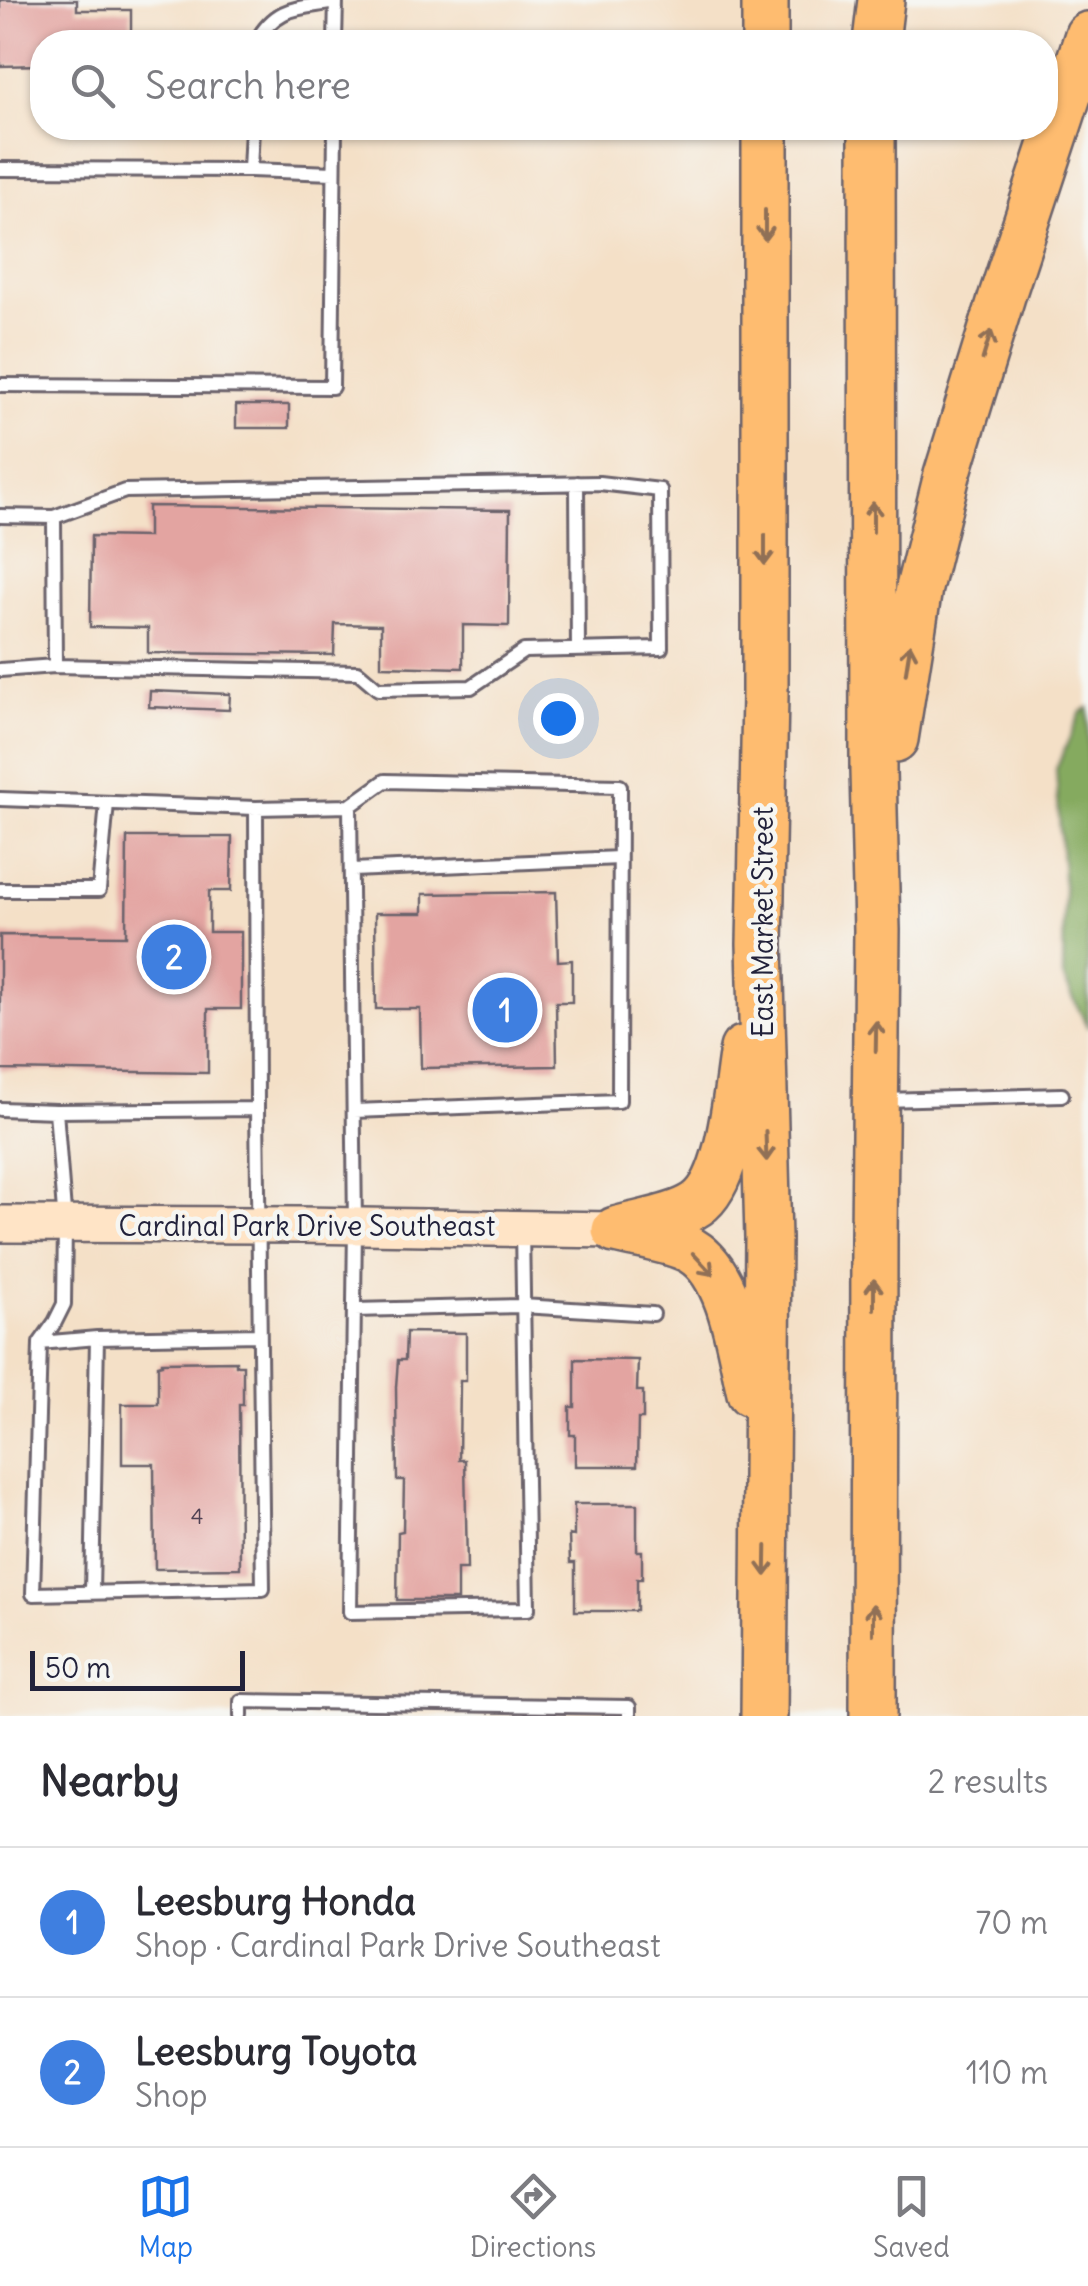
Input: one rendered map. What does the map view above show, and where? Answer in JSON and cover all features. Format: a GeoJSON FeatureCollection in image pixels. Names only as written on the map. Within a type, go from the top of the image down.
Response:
{"type":"FeatureCollection","features":[{"type":"Feature","properties":{"kind":"highway"},"geometry":{"type":"LineString","coordinates":[[765,30],[766,0]]}},
{"type":"Feature","properties":{"kind":"highway"},"geometry":{"type":"LineString","coordinates":[[877,30],[881,0]]}},
{"type":"Feature","properties":{"kind":"highway"},"geometry":{"type":"LineString","coordinates":[[1058,128],[1088,35]]}},
{"type":"Feature","properties":{"kind":"highway","name":"East Market Street"},"geometry":{"type":"LineString","coordinates":[[764,1716],[768,1238],[760,944],[765,696],[765,140]]}},
{"type":"Feature","properties":{"kind":"highway"},"geometry":{"type":"LineString","coordinates":[[872,140],[873,771],[878,930],[873,1716]]}},
{"type":"Feature","properties":{"kind":"highway"},"geometry":{"type":"LineString","coordinates":[[878,930],[894,746],[919,588],[958,439],[1054,140]]}},
{"type":"Feature","properties":{"kind":"highway"},"geometry":{"type":"LineString","coordinates":[[614,1230],[690,1208],[704,1199],[718,1180],[724,1164],[760,944]]}},
{"type":"Feature","properties":{"kind":"highway"},"geometry":{"type":"LineString","coordinates":[[614,1230],[684,1248],[712,1271],[728,1304],[767,1464]]}},
{"type":"Feature","properties":{"kind":"street","name":"Cardinal Park Drive Southeast"},"geometry":{"type":"LineString","coordinates":[[0,1224],[614,1230]]}},
{"type":"Feature","properties":{"kind":"lane"},"geometry":{"type":"LineString","coordinates":[[263,30],[284,11],[336,1],[335,30]]}},
{"type":"Feature","properties":{"kind":"lane"},"geometry":{"type":"LineString","coordinates":[[250,170],[251,140]]}},
{"type":"Feature","properties":{"kind":"lane"},"geometry":{"type":"LineString","coordinates":[[0,385],[332,388],[334,140]]}},
{"type":"Feature","properties":{"kind":"lane"},"geometry":{"type":"LineString","coordinates":[[0,170],[334,173]]}},
{"type":"Feature","properties":{"kind":"lane"},"geometry":{"type":"LineString","coordinates":[[578,483],[578,650]]}},
{"type":"Feature","properties":{"kind":"lane"},"geometry":{"type":"LineString","coordinates":[[0,516],[54,517],[125,491],[578,483],[660,490],[661,608],[661,648],[524,651],[472,687],[378,689],[358,672],[56,666],[0,670]]}},
{"type":"Feature","properties":{"kind":"lane"},"geometry":{"type":"LineString","coordinates":[[54,517],[56,666]]}},
{"type":"Feature","properties":{"kind":"lane"},"geometry":{"type":"LineString","coordinates":[[0,799],[256,808],[350,806],[385,780],[620,786],[619,1101],[354,1110]]}},
{"type":"Feature","properties":{"kind":"lane"},"geometry":{"type":"LineString","coordinates":[[0,890],[98,890],[107,802]]}},
{"type":"Feature","properties":{"kind":"lane"},"geometry":{"type":"LineString","coordinates":[[350,806],[355,1226],[350,1612],[528,1609],[522,1228]]}},
{"type":"Feature","properties":{"kind":"lane"},"geometry":{"type":"LineString","coordinates":[[56,1111],[64,1225],[64,1304],[40,1343],[34,1594],[263,1589],[256,808]]}},
{"type":"Feature","properties":{"kind":"lane"},"geometry":{"type":"LineString","coordinates":[[352,870],[620,858]]}},
{"type":"Feature","properties":{"kind":"lane"},"geometry":{"type":"LineString","coordinates":[[875,1100],[1062,1095]]}},
{"type":"Feature","properties":{"kind":"lane"},"geometry":{"type":"LineString","coordinates":[[0,1109],[257,1109]]}},
{"type":"Feature","properties":{"kind":"lane"},"geometry":{"type":"LineString","coordinates":[[354,1310],[522,1306],[654,1314]]}},
{"type":"Feature","properties":{"kind":"lane"},"geometry":{"type":"LineString","coordinates":[[40,1343],[259,1335]]}},
{"type":"Feature","properties":{"kind":"lane"},"geometry":{"type":"LineString","coordinates":[[92,1593],[97,1338]]}},
{"type":"Feature","properties":{"kind":"lane"},"geometry":{"type":"LineString","coordinates":[[241,1716],[241,1701],[629,1707],[629,1716]]}},
{"type":"Feature","properties":{"kind":"green space"},"geometry":{"type":"Polygon","coordinates":[[[1088,708],[1088,1028],[1063,977],[1064,892],[1056,769],[1081,712],[1088,708]]]}},
{"type":"Feature","properties":{"kind":"building"},"geometry":{"type":"Polygon","coordinates":[[[0,0],[77,0],[77,10],[131,10],[131,30],[30,30],[30,65],[0,66],[0,0]]]}},
{"type":"Feature","properties":{"kind":"building"},"geometry":{"type":"Polygon","coordinates":[[[236,405],[289,405],[289,428],[236,428],[236,405]]]}},
{"type":"Feature","properties":{"kind":"building"},"geometry":{"type":"Polygon","coordinates":[[[148,506],[510,510],[509,626],[463,625],[463,668],[381,666],[381,625],[335,624],[334,655],[148,653],[148,628],[90,627],[91,536],[148,537],[148,506]]]}},
{"type":"Feature","properties":{"kind":"building"},"geometry":{"type":"Polygon","coordinates":[[[150,691],[230,694],[229,710],[149,707],[150,691]]]}},
{"type":"Feature","properties":{"kind":"building"},"geometry":{"type":"Polygon","coordinates":[[[127,837],[232,837],[231,891],[209,891],[209,932],[241,932],[241,1009],[208,1009],[208,1073],[0,1070],[0,935],[126,936],[127,837]]]}},
{"type":"Feature","properties":{"kind":"building"},"geometry":{"type":"Polygon","coordinates":[[[556,892],[558,961],[572,960],[572,1002],[556,1002],[557,1066],[421,1068],[420,1009],[376,1009],[375,913],[423,913],[423,894],[556,892]]]}},
{"type":"Feature","properties":{"kind":"building"},"geometry":{"type":"Polygon","coordinates":[[[406,1332],[466,1333],[466,1381],[460,1381],[459,1460],[465,1460],[467,1569],[457,1569],[457,1600],[397,1600],[404,1480],[397,1480],[396,1387],[398,1360],[405,1360],[406,1332]]]}},
{"type":"Feature","properties":{"kind":"building"},"geometry":{"type":"Polygon","coordinates":[[[575,1359],[638,1360],[637,1391],[643,1391],[643,1419],[638,1419],[637,1466],[575,1466],[570,1407],[575,1407],[575,1359]]]}},
{"type":"Feature","properties":{"kind":"building"},"geometry":{"type":"Polygon","coordinates":[[[236,1361],[236,1365],[243,1365],[243,1404],[239,1404],[240,1568],[155,1569],[154,1464],[122,1464],[122,1404],[158,1404],[158,1365],[162,1362],[236,1361]]]}},
{"type":"Feature","properties":{"kind":"building"},"geometry":{"type":"Polygon","coordinates":[[[574,1504],[637,1504],[637,1551],[642,1551],[642,1579],[637,1579],[637,1611],[575,1611],[575,1563],[570,1563],[569,1535],[574,1536],[574,1504]]]}},
{"type":"Feature","properties":{"kind":"place","name":"Leesburg Toyota"},"geometry":{"type":"Point","coordinates":[174,957]}},
{"type":"Feature","properties":{"kind":"place","name":"Leesburg Honda"},"geometry":{"type":"Point","coordinates":[505,1010]}}]}
